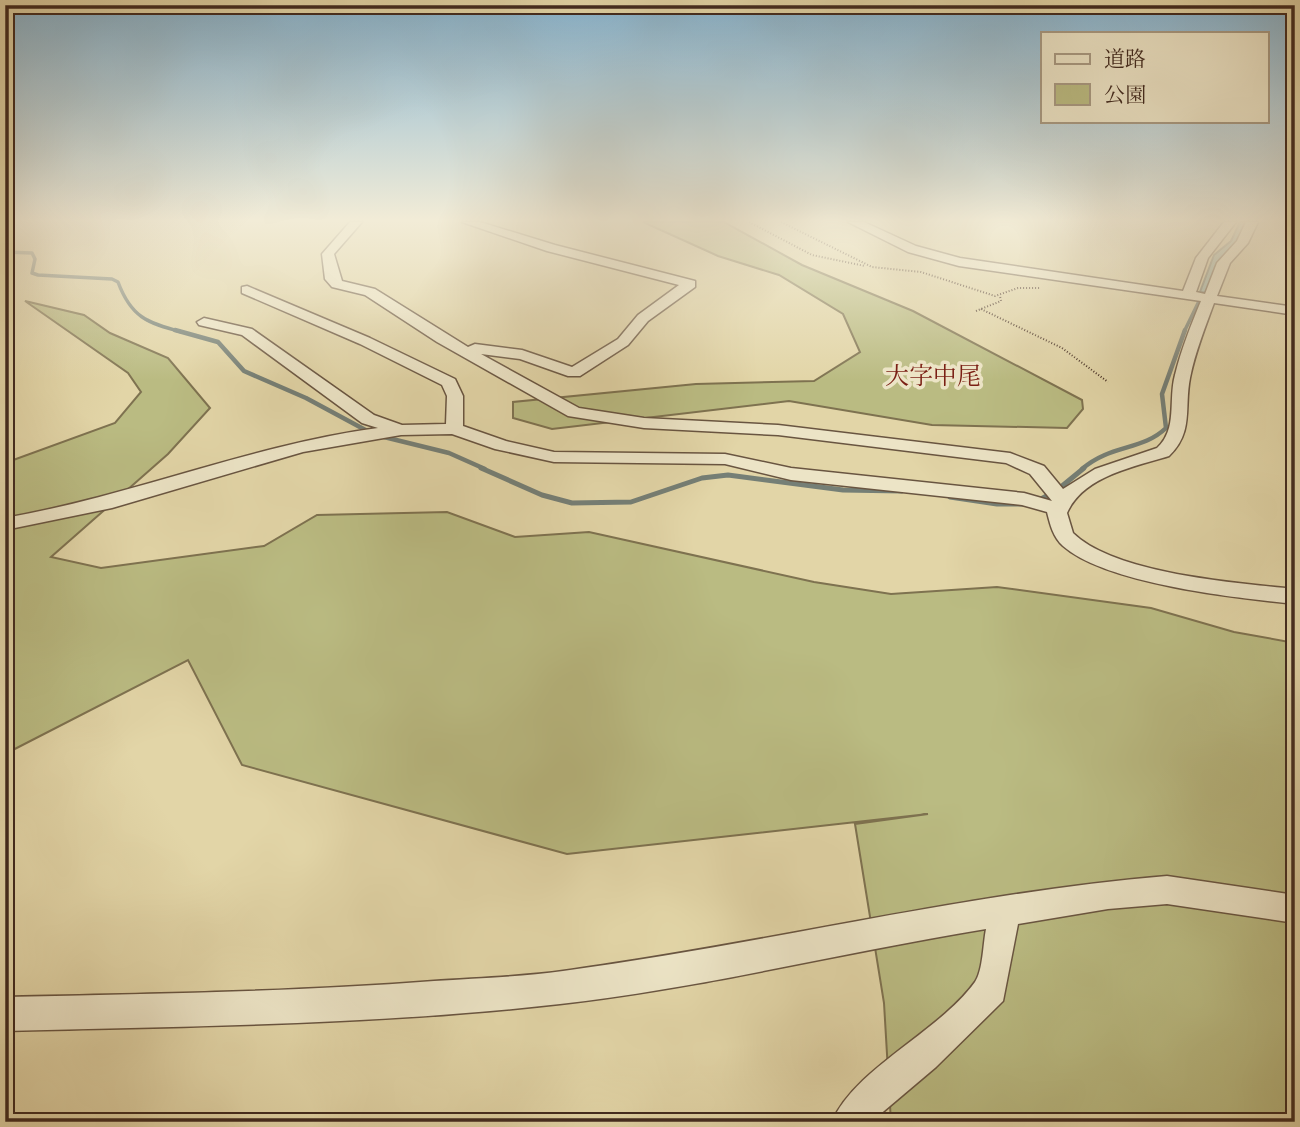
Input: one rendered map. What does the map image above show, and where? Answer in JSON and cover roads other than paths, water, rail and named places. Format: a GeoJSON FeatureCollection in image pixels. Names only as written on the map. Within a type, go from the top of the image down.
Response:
{"type":"FeatureCollection","features":[{"type":"Feature","properties":{"kind":"street"},"geometry":{"type":"LineString","coordinates":[[331,275],[337,284],[370,292],[442,339],[573,412],[644,423],[778,430],[1010,458],[1037,470],[1059,505],[1064,535],[1072,543],[1142,570],[1232,590],[1295,597]]}},
{"type":"Feature","properties":{"kind":"street"},"geometry":{"type":"LineString","coordinates":[[442,339],[483,353],[522,355],[574,373],[623,342],[643,318],[690,285],[651,275]]}},
{"type":"Feature","properties":{"kind":"street"},"geometry":{"type":"LineString","coordinates":[[1055,275],[1295,311]]}},
{"type":"Feature","properties":{"kind":"street"},"geometry":{"type":"LineString","coordinates":[[1059,505],[1094,475],[1163,452],[1171,445],[1180,428],[1178,398],[1201,296],[1202,275]]}},
{"type":"Feature","properties":{"kind":"street"},"geometry":{"type":"LineString","coordinates":[[1201,296],[1216,275]]}},
{"type":"Feature","properties":{"kind":"street"},"geometry":{"type":"LineString","coordinates":[[247,290],[332,330],[365,341],[449,382],[455,396],[454,429]]}},
{"type":"Feature","properties":{"kind":"street"},"geometry":{"type":"LineString","coordinates":[[204,322],[247,332],[363,417],[401,430]]}},
{"type":"Feature","properties":{"kind":"street"},"geometry":{"type":"LineString","coordinates":[[5,524],[93,508],[269,453],[401,430],[454,429],[501,445],[554,457],[725,459],[792,474],[1059,505]]}},
{"type":"Feature","properties":{"kind":"street"},"geometry":{"type":"LineString","coordinates":[[5,1014],[306,1007],[560,988],[646,976],[870,933],[1005,911],[1108,895],[1167,890],[1295,909]]}},
{"type":"Feature","properties":{"kind":"street"},"geometry":{"type":"LineString","coordinates":[[850,1122],[860,1106],[924,1055],[991,989],[1005,911]]}},
{"type":"Feature","properties":{"kind":"water"},"geometry":{"type":"Polygon","coordinates":[[[1207,275],[1219,275],[1209,293],[1200,292],[1207,275]]]}},
{"type":"Feature","properties":{"kind":"waterway"},"geometry":{"type":"LineString","coordinates":[[37,275],[112,279],[118,282],[129,303],[142,317],[180,331]]}},
{"type":"Feature","properties":{"kind":"waterway"},"geometry":{"type":"LineString","coordinates":[[1184,332],[1202,295]]}},
{"type":"Feature","properties":{"kind":"waterway"},"geometry":{"type":"LineString","coordinates":[[175,330],[180,331]]}},
{"type":"Feature","properties":{"kind":"waterway"},"geometry":{"type":"LineString","coordinates":[[1082,469],[1104,455],[1147,441],[1166,428],[1162,394],[1185,330]]}},
{"type":"Feature","properties":{"kind":"waterway"},"geometry":{"type":"LineString","coordinates":[[180,331],[218,342],[244,371],[306,398],[371,433]]}},
{"type":"Feature","properties":{"kind":"waterway"},"geometry":{"type":"LineString","coordinates":[[380,436],[449,453],[485,469]]}},
{"type":"Feature","properties":{"kind":"waterway"},"geometry":{"type":"LineString","coordinates":[[481,468],[542,495],[572,503],[631,502],[702,478],[728,475],[843,490],[902,491]]}},
{"type":"Feature","properties":{"kind":"waterway"},"geometry":{"type":"LineString","coordinates":[[1039,500],[1056,491],[1084,468]]}},
{"type":"Feature","properties":{"kind":"waterway"},"geometry":{"type":"LineString","coordinates":[[950,497],[997,504],[1030,504]]}},
{"type":"Feature","properties":{"kind":"district","name":"大字中尾"},"geometry":{"type":"Point","coordinates":[933,378]}}]}
